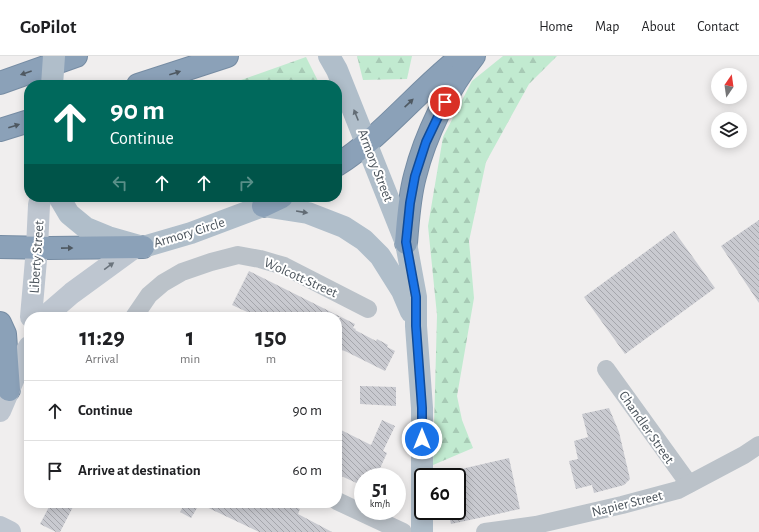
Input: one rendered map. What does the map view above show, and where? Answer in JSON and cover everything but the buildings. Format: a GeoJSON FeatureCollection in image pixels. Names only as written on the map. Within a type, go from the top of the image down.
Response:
{"type":"FeatureCollection","features":[{"type":"Feature","properties":{"kind":"highway"},"geometry":{"type":"LineString","coordinates":[[0,83],[76,56]]}},
{"type":"Feature","properties":{"kind":"highway"},"geometry":{"type":"LineString","coordinates":[[153,80],[227,56]]}},
{"type":"Feature","properties":{"kind":"highway"},"geometry":{"type":"LineString","coordinates":[[342,162],[367,144],[462,56]]}},
{"type":"Feature","properties":{"kind":"highway"},"geometry":{"type":"LineString","coordinates":[[406,242],[410,203],[415,176],[426,142],[445,102],[464,68],[474,56]]}},
{"type":"Feature","properties":{"kind":"highway"},"geometry":{"type":"LineString","coordinates":[[0,130],[24,123]]}},
{"type":"Feature","properties":{"kind":"highway"},"geometry":{"type":"LineString","coordinates":[[0,247],[139,247]]}},
{"type":"Feature","properties":{"kind":"highway"},"geometry":{"type":"LineString","coordinates":[[0,323],[5,334],[9,390]]}},
{"type":"Feature","properties":{"kind":"main road"},"geometry":{"type":"LineString","coordinates":[[52,80],[54,56]]}},
{"type":"Feature","properties":{"kind":"main road","name":"Armory Street"},"geometry":{"type":"LineString","coordinates":[[327,65],[337,70],[341,80]]}},
{"type":"Feature","properties":{"kind":"main road","name":"Armory Street"},"geometry":{"type":"LineString","coordinates":[[342,82],[406,242],[416,297],[416,326],[422,408],[422,532]]}},
{"type":"Feature","properties":{"kind":"main road","name":"Liberty Street"},"geometry":{"type":"LineString","coordinates":[[32,312],[38,248],[40,202]]}},
{"type":"Feature","properties":{"kind":"main road","name":"Armory Circle"},"geometry":{"type":"LineString","coordinates":[[62,202],[70,214],[86,228],[139,247],[192,233],[269,202]]}},
{"type":"Feature","properties":{"kind":"main road","name":"Armory Street"},"geometry":{"type":"LineString","coordinates":[[279,202],[324,218],[344,227],[364,240],[380,256],[402,291],[416,326]]}},
{"type":"Feature","properties":{"kind":"main road","name":"Liberty Street"},"geometry":{"type":"LineString","coordinates":[[50,312],[72,293],[139,247]]}},
{"type":"Feature","properties":{"kind":"main road"},"geometry":{"type":"LineString","coordinates":[[0,411],[24,355]]}},
{"type":"Feature","properties":{"kind":"main road"},"geometry":{"type":"LineString","coordinates":[[0,527],[10,532]]}},
{"type":"Feature","properties":{"kind":"street","name":"Wolcott Street"},"geometry":{"type":"LineString","coordinates":[[137,312],[149,295],[163,283],[182,272],[238,255],[260,258],[284,266],[368,309]]}},
{"type":"Feature","properties":{"kind":"street","name":"Chandler Street"},"geometry":{"type":"LineString","coordinates":[[606,369],[688,484]]}},
{"type":"Feature","properties":{"kind":"street","name":"Napier Street"},"geometry":{"type":"LineString","coordinates":[[485,532],[536,525],[678,490],[744,455],[759,445]]}},
{"type":"Feature","properties":{"kind":"street"},"geometry":{"type":"LineString","coordinates":[[342,504],[403,532]]}},
{"type":"Feature","properties":{"kind":"green space"},"geometry":{"type":"Polygon","coordinates":[[[357,56],[412,56],[407,79],[363,80],[357,56]]]}},
{"type":"Feature","properties":{"kind":"green space"},"geometry":{"type":"Polygon","coordinates":[[[503,56],[557,56],[529,84],[486,162],[469,241],[474,298],[457,396],[462,420],[473,448],[433,465],[437,315],[428,226],[443,137],[472,81],[503,56]]]}},
{"type":"Feature","properties":{"kind":"green space"},"geometry":{"type":"Polygon","coordinates":[[[306,57],[318,80],[241,80],[306,57]]]}},
{"type":"Feature","properties":{"kind":"route"},"geometry":{"type":"LineString","coordinates":[[422,439],[422,408],[416,326],[416,297],[406,242],[410,203],[415,176],[426,142],[445,102]]}}]}
